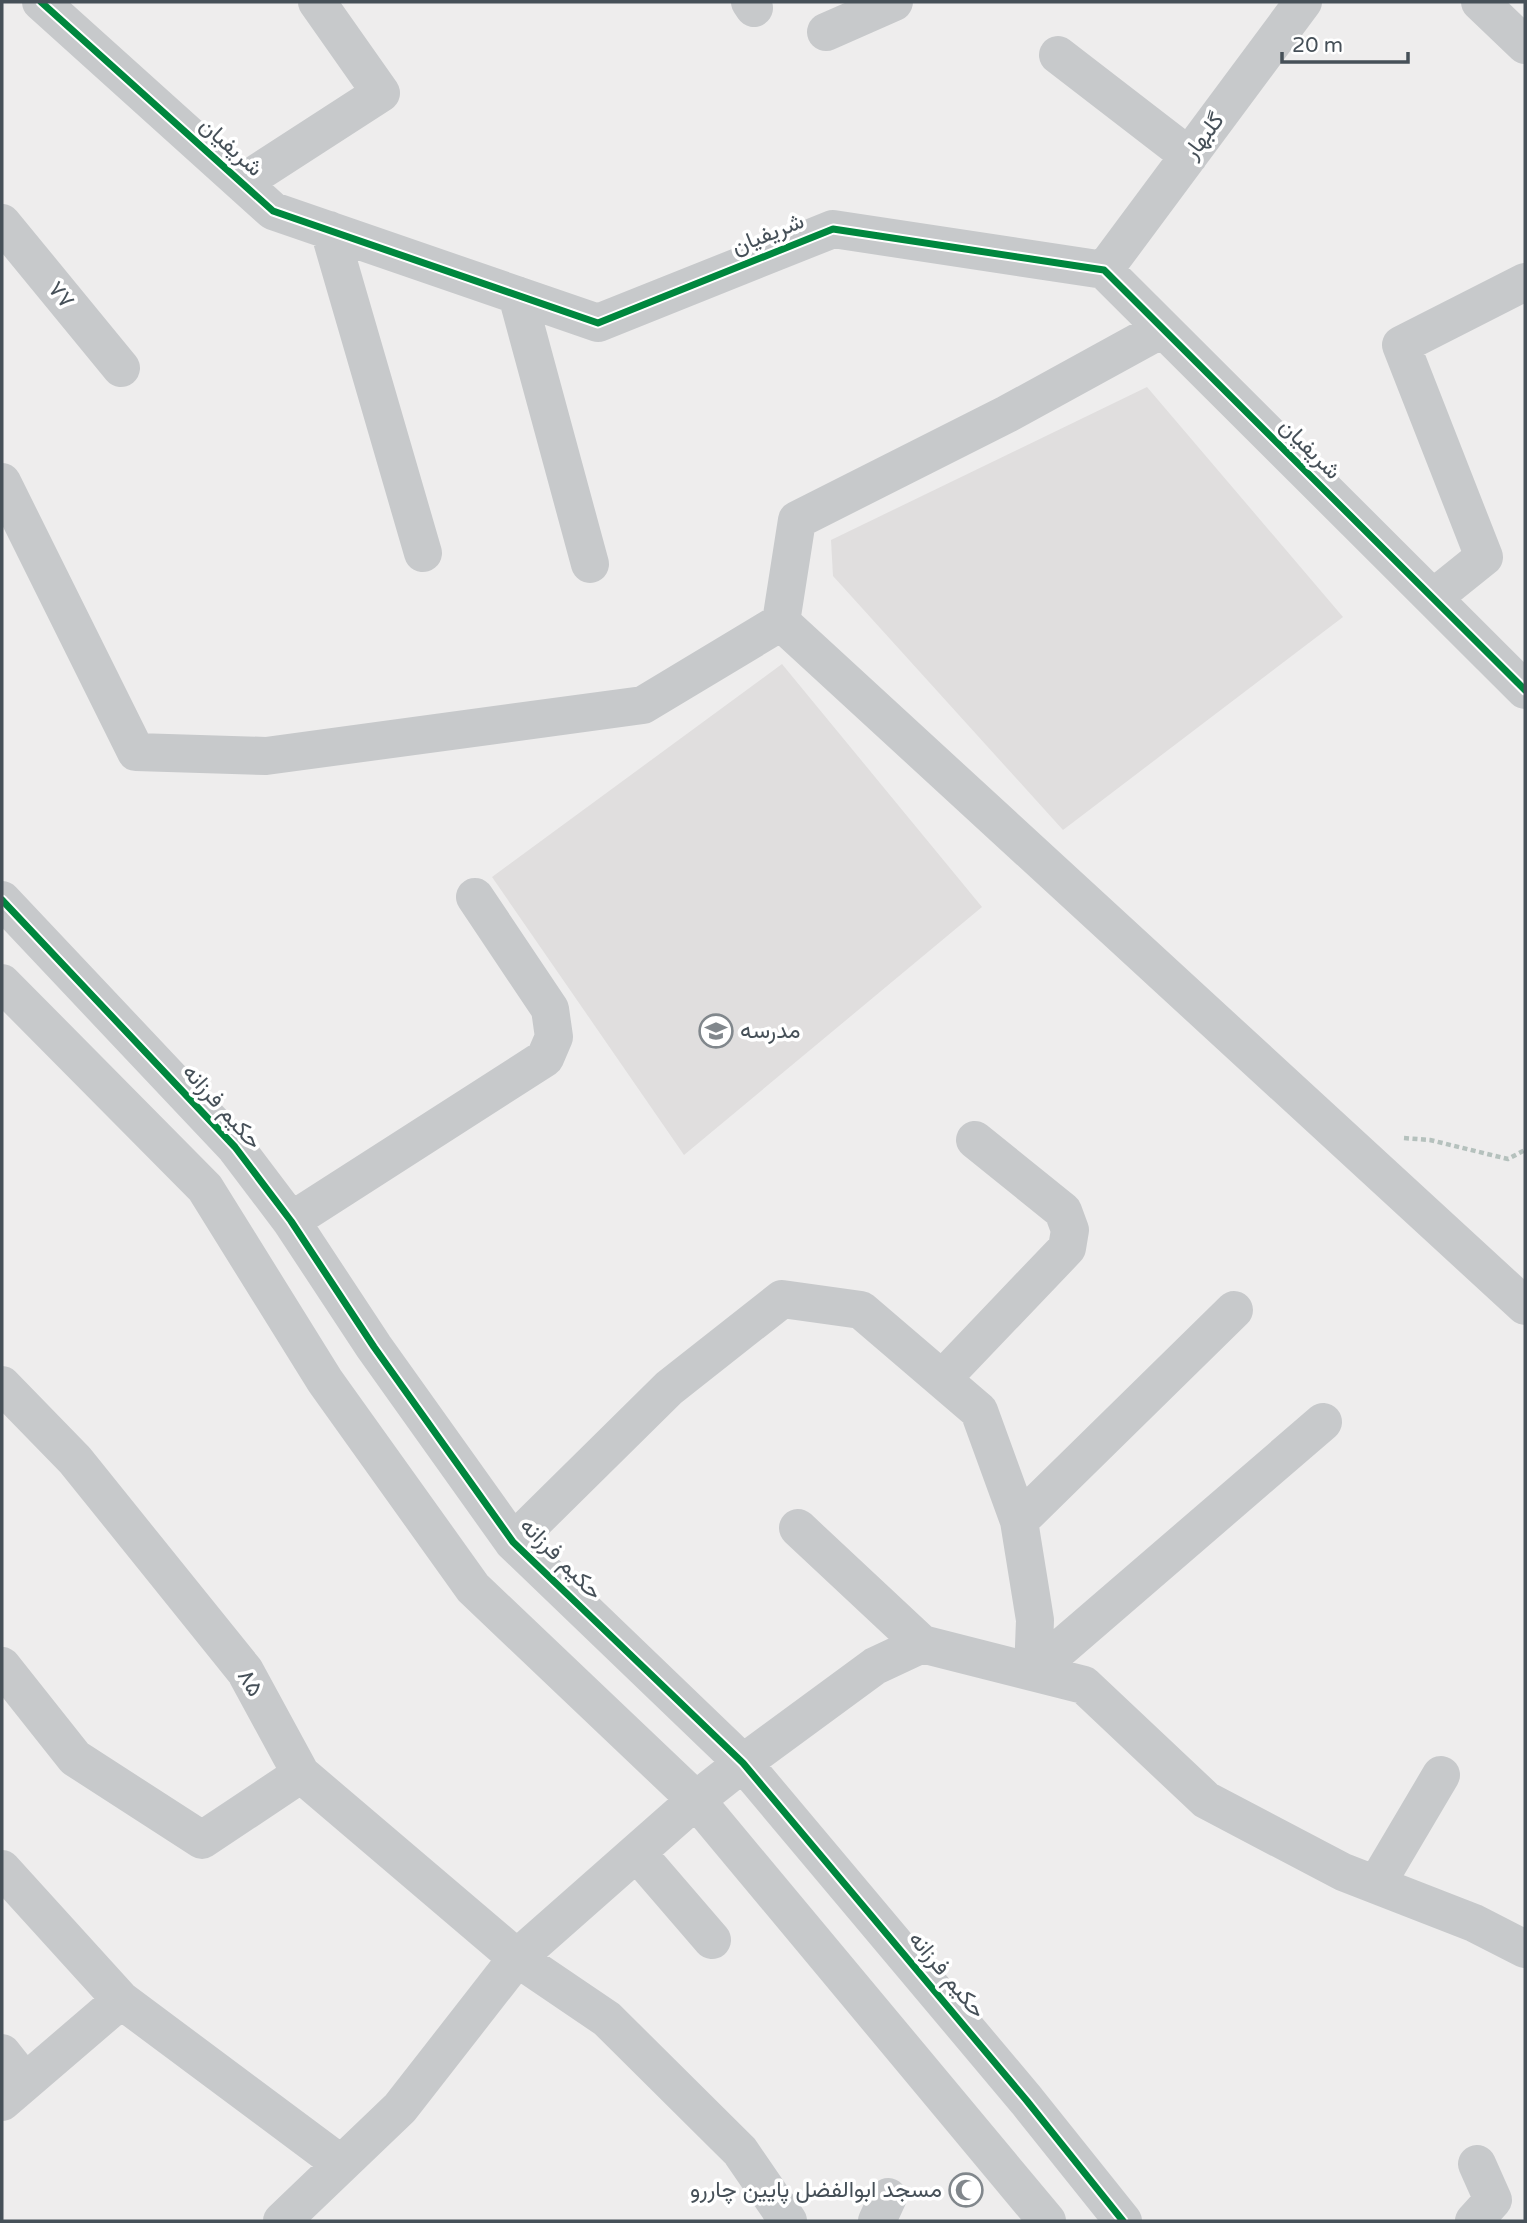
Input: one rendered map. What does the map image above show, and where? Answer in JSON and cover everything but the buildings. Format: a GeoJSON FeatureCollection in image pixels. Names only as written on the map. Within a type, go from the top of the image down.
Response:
{"type":"FeatureCollection","features":[{"type":"Feature","properties":{"kind":"street","name":"شریفیان"},"geometry":{"type":"LineString","coordinates":[[41,2],[273,211],[598,323],[833,229],[1104,270],[1523,685]]}},
{"type":"Feature","properties":{"kind":"street"},"geometry":{"type":"LineString","coordinates":[[242,183],[381,93],[317,2]]}},
{"type":"Feature","properties":{"kind":"street"},"geometry":{"type":"LineString","coordinates":[[826,32],[894,2]]}},
{"type":"Feature","properties":{"kind":"street","name":"گلبهار"},"geometry":{"type":"LineString","coordinates":[[1104,270],[1303,2]]}},
{"type":"Feature","properties":{"kind":"street"},"geometry":{"type":"LineString","coordinates":[[1479,2],[1525,45]]}},
{"type":"Feature","properties":{"kind":"street"},"geometry":{"type":"LineString","coordinates":[[1058,55],[1189,156]]}},
{"type":"Feature","properties":{"kind":"street","name":"۷۷"},"geometry":{"type":"LineString","coordinates":[[2,222],[121,369]]}},
{"type":"Feature","properties":{"kind":"street"},"geometry":{"type":"LineString","coordinates":[[330,230],[423,552]]}},
{"type":"Feature","properties":{"kind":"street"},"geometry":{"type":"LineString","coordinates":[[1433,598],[1484,557],[1401,345],[1525,282]]}},
{"type":"Feature","properties":{"kind":"street"},"geometry":{"type":"LineString","coordinates":[[517,295],[590,564]]}},
{"type":"Feature","properties":{"kind":"street"},"geometry":{"type":"LineString","coordinates":[[781,622],[797,520],[1007,414],[1162,329]]}},
{"type":"Feature","properties":{"kind":"street"},"geometry":{"type":"LineString","coordinates":[[2,482],[136,751],[266,756],[643,705],[781,622]]}},
{"type":"Feature","properties":{"kind":"street"},"geometry":{"type":"LineString","coordinates":[[781,622],[1525,1306]]}},
{"type":"Feature","properties":{"kind":"street"},"geometry":{"type":"LineString","coordinates":[[291,1221],[545,1058],[554,1037],[550,1009],[475,897]]}},
{"type":"Feature","properties":{"kind":"street","name":"حکیم فرزانه"},"geometry":{"type":"LineString","coordinates":[[2,900],[235,1147],[291,1221],[374,1347],[513,1542],[743,1763],[1018,2090],[1123,2221]]}},
{"type":"Feature","properties":{"kind":"street"},"geometry":{"type":"LineString","coordinates":[[7,998],[205,1188],[325,1381],[474,1588],[696,1800],[1047,2221]]}},
{"type":"Feature","properties":{"kind":"street"},"geometry":{"type":"LineString","coordinates":[[942,1379],[1066,1248],[1070,1230],[1063,1211],[975,1140]]}},
{"type":"Feature","properties":{"kind":"street"},"geometry":{"type":"LineString","coordinates":[[513,1542],[669,1388],[782,1299],[860,1310],[979,1411],[1019,1521],[1035,1620],[1033,1672]]}},
{"type":"Feature","properties":{"kind":"street"},"geometry":{"type":"LineString","coordinates":[[1019,1521],[1234,1310]]}},
{"type":"Feature","properties":{"kind":"street"},"geometry":{"type":"LineString","coordinates":[[325,1381],[374,1347]]}},
{"type":"Feature","properties":{"kind":"street","name":"۸۵"},"geometry":{"type":"LineString","coordinates":[[2,1385],[75,1460],[245,1671],[301,1774],[517,1958],[607,2019],[740,2151],[788,2221]]}},
{"type":"Feature","properties":{"kind":"street"},"geometry":{"type":"LineString","coordinates":[[1033,1672],[1323,1422]]}},
{"type":"Feature","properties":{"kind":"street"},"geometry":{"type":"LineString","coordinates":[[798,1528],[922,1644],[1084,1685],[1206,1800],[1343,1872],[1475,1923],[1525,1949]]}},
{"type":"Feature","properties":{"kind":"street"},"geometry":{"type":"LineString","coordinates":[[282,2221],[400,2108],[517,1958],[696,1800],[743,1763],[875,1666],[922,1644]]}},
{"type":"Feature","properties":{"kind":"street"},"geometry":{"type":"LineString","coordinates":[[2,1666],[75,1758],[202,1840],[301,1774]]}},
{"type":"Feature","properties":{"kind":"street"},"geometry":{"type":"LineString","coordinates":[[1376,1885],[1441,1774]]}},
{"type":"Feature","properties":{"kind":"street"},"geometry":{"type":"LineString","coordinates":[[637,1853],[712,1940]]}},
{"type":"Feature","properties":{"kind":"street"},"geometry":{"type":"LineString","coordinates":[[2,1869],[121,2000],[341,2164]]}},
{"type":"Feature","properties":{"kind":"street"},"geometry":{"type":"LineString","coordinates":[[9,2079],[121,2000]]}},
{"type":"Feature","properties":{"kind":"street"},"geometry":{"type":"LineString","coordinates":[[1474,2221],[1493,2200],[1477,2164]]}},
{"type":"Feature","properties":{"kind":"path"},"geometry":{"type":"LineString","coordinates":[[1403,1138],[1430,1140],[1508,1159],[1525,1150]]}},
{"type":"Feature","properties":{"kind":"shaded area"},"geometry":{"type":"Polygon","coordinates":[[[1147,387],[1343,617],[1063,830],[833,576],[831,540],[1147,387]]]}},
{"type":"Feature","properties":{"kind":"shaded area","name":"مدرسه"},"geometry":{"type":"Polygon","coordinates":[[[782,664],[982,907],[684,1155],[492,877],[782,664]]]}},
{"type":"Feature","properties":{"kind":"cycle path"},"geometry":{"type":"LineString","coordinates":[[41,2],[273,211],[598,323],[833,229],[1104,270],[1525,690]]}},
{"type":"Feature","properties":{"kind":"cycle path"},"geometry":{"type":"LineString","coordinates":[[2,900],[235,1147],[291,1221],[374,1347],[513,1542],[743,1763],[1027,2101],[1123,2221]]}},
{"type":"Feature","properties":{"kind":"place","name":"مدرسه"},"geometry":{"type":"Point","coordinates":[716,1031]}},
{"type":"Feature","properties":{"kind":"place","name":"مسجد ابوالفضل پایین چاررو"},"geometry":{"type":"Point","coordinates":[966,2190]}}]}
